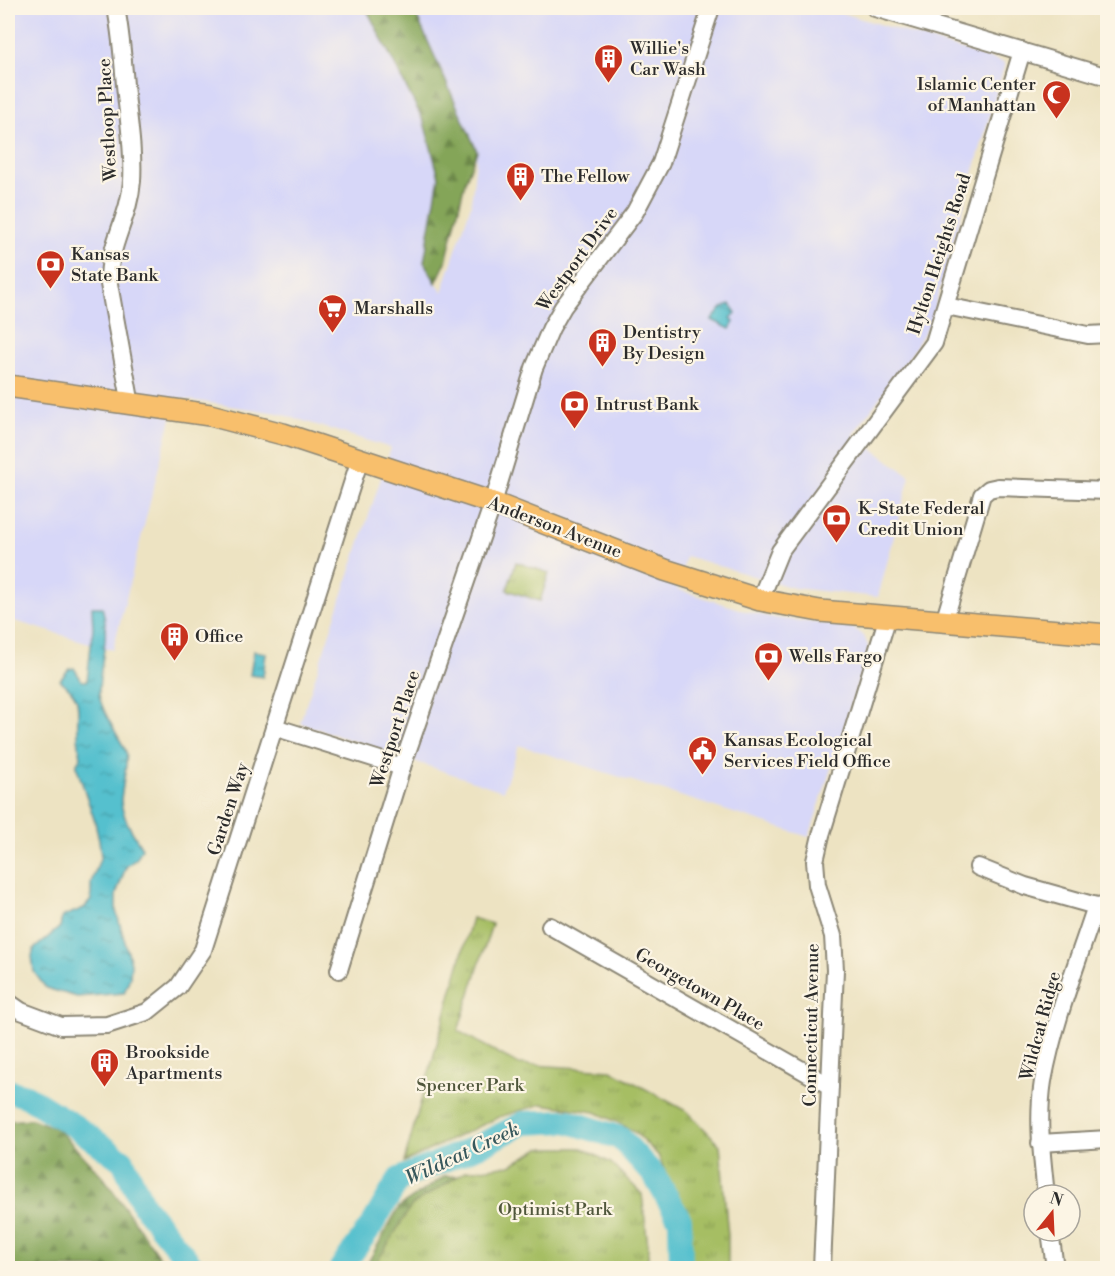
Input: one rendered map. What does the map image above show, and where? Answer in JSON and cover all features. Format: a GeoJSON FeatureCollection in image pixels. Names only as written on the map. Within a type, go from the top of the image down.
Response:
{"type":"FeatureCollection","features":[{"type":"Feature","properties":{"kind":"main road","name":"Anderson Avenue"},"geometry":{"type":"LineString","coordinates":[[8,386],[210,415],[247,423],[493,503],[665,570],[760,600],[820,611],[1107,635]]}},
{"type":"Feature","properties":{"kind":"street","name":"Westloop Place"},"geometry":{"type":"LineString","coordinates":[[116,8],[132,143],[132,181],[127,210],[112,248],[109,284],[131,405]]}},
{"type":"Feature","properties":{"kind":"street","name":"Westport Drive"},"geometry":{"type":"LineString","coordinates":[[493,503],[534,368],[551,328],[563,307],[635,212],[661,163],[711,8]]}},
{"type":"Feature","properties":{"kind":"street"},"geometry":{"type":"LineString","coordinates":[[875,8],[1107,77]]}},
{"type":"Feature","properties":{"kind":"street","name":"Hylton Heights Road"},"geometry":{"type":"LineString","coordinates":[[760,600],[780,551],[934,344],[1022,51]]}},
{"type":"Feature","properties":{"kind":"street"},"geometry":{"type":"LineString","coordinates":[[946,306],[1088,335],[1107,334]]}},
{"type":"Feature","properties":{"kind":"street","name":"Garden Way"},"geometry":{"type":"LineString","coordinates":[[8,1002],[21,1011],[61,1026],[107,1025],[147,1012],[178,987],[203,950],[360,459]]}},
{"type":"Feature","properties":{"kind":"street"},"geometry":{"type":"LineString","coordinates":[[944,622],[982,495],[989,489],[998,487],[1107,491]]}},
{"type":"Feature","properties":{"kind":"street","name":"Westport Place"},"geometry":{"type":"LineString","coordinates":[[339,970],[402,767],[493,503]]}},
{"type":"Feature","properties":{"kind":"street","name":"Connecticut Avenue"},"geometry":{"type":"LineString","coordinates":[[822,1269],[835,970],[833,936],[817,885],[815,861],[888,616]]}},
{"type":"Feature","properties":{"kind":"street"},"geometry":{"type":"LineString","coordinates":[[274,727],[402,767]]}},
{"type":"Feature","properties":{"kind":"street"},"geometry":{"type":"LineString","coordinates":[[978,867],[1025,886],[1102,905]]}},
{"type":"Feature","properties":{"kind":"street","name":"Wildcat Ridge"},"geometry":{"type":"LineString","coordinates":[[1045,1183],[1040,1143],[1043,1081],[1060,1015],[1102,905]]}},
{"type":"Feature","properties":{"kind":"street","name":"Georgetown Place"},"geometry":{"type":"LineString","coordinates":[[550,926],[830,1086]]}},
{"type":"Feature","properties":{"kind":"street"},"geometry":{"type":"LineString","coordinates":[[1040,1143],[1107,1139]]}},
{"type":"Feature","properties":{"kind":"street"},"geometry":{"type":"LineString","coordinates":[[1052,1243],[1055,1269]]}},
{"type":"Feature","properties":{"kind":"shaded area"},"geometry":{"type":"Polygon","coordinates":[[[8,8],[366,8],[424,122],[439,177],[424,262],[442,292],[471,205],[477,151],[413,8],[826,8],[1005,63],[930,323],[912,353],[853,435],[910,476],[878,597],[794,588],[686,556],[677,589],[774,618],[852,627],[864,636],[868,646],[867,656],[809,837],[519,745],[503,791],[300,723],[391,448],[278,413],[176,398],[113,650],[8,619],[8,8]]]}},
{"type":"Feature","properties":{"kind":"green space"},"geometry":{"type":"Polygon","coordinates":[[[366,8],[413,8],[477,151],[465,182],[446,262],[436,283],[424,262],[439,177],[424,122],[366,8]]]}},
{"type":"Feature","properties":{"kind":"green space"},"geometry":{"type":"Polygon","coordinates":[[[516,562],[549,573],[540,601],[507,590],[516,562]]]}},
{"type":"Feature","properties":{"kind":"green space","name":"Spencer Park"},"geometry":{"type":"Polygon","coordinates":[[[472,918],[492,924],[458,1031],[518,1064],[611,1070],[688,1112],[720,1145],[728,1236],[728,1268],[690,1268],[686,1221],[658,1155],[636,1133],[595,1112],[542,1104],[499,1117],[404,1162],[472,918]]]}},
{"type":"Feature","properties":{"kind":"green space"},"geometry":{"type":"Polygon","coordinates":[[[32,1119],[58,1129],[104,1178],[167,1268],[8,1268],[8,1121],[32,1119]]]}},
{"type":"Feature","properties":{"kind":"green space","name":"Optimist Park"},"geometry":{"type":"Polygon","coordinates":[[[540,1148],[582,1148],[611,1163],[642,1194],[648,1268],[373,1268],[412,1205],[466,1171],[511,1165],[540,1148]]]}},
{"type":"Feature","properties":{"kind":"green space"},"geometry":{"type":"Polygon","coordinates":[[[445,1176],[473,1177],[413,1268],[365,1268],[399,1207],[445,1176]]]}},
{"type":"Feature","properties":{"kind":"water"},"geometry":{"type":"Polygon","coordinates":[[[730,304],[736,313],[731,318],[734,322],[730,329],[712,320],[722,308],[730,304]]]}},
{"type":"Feature","properties":{"kind":"water"},"geometry":{"type":"Polygon","coordinates":[[[92,607],[102,607],[105,629],[99,682],[100,699],[127,755],[121,796],[122,807],[129,826],[142,848],[137,858],[126,867],[116,894],[116,911],[131,963],[130,977],[124,993],[77,997],[46,988],[34,972],[32,956],[34,949],[60,927],[62,917],[84,908],[91,900],[91,883],[101,856],[95,822],[77,768],[81,757],[78,737],[78,704],[73,693],[60,680],[69,669],[74,668],[82,681],[87,681],[93,628],[92,607]]]}},
{"type":"Feature","properties":{"kind":"water"},"geometry":{"type":"Polygon","coordinates":[[[254,651],[266,653],[263,677],[250,675],[254,651]]]}},
{"type":"Feature","properties":{"kind":"waterway","name":"Wildcat Creek"},"geometry":{"type":"LineString","coordinates":[[8,1091],[26,1096],[76,1127],[123,1161],[143,1205],[194,1268]]}},
{"type":"Feature","properties":{"kind":"waterway","name":"Wildcat Creek"},"geometry":{"type":"LineString","coordinates":[[341,1268],[372,1225],[399,1179],[483,1144],[524,1123],[567,1121],[620,1138],[654,1175],[680,1220],[681,1268]]}},
{"type":"Feature","properties":{"kind":"place","name":"Willie's Car Wash"},"geometry":{"type":"Point","coordinates":[609,84]}},
{"type":"Feature","properties":{"kind":"place","name":"Islamic Center of Manhattan"},"geometry":{"type":"Point","coordinates":[1057,120]}},
{"type":"Feature","properties":{"kind":"place","name":"The Fellow"},"geometry":{"type":"Point","coordinates":[520,202]}},
{"type":"Feature","properties":{"kind":"place","name":"Kansas State Bank"},"geometry":{"type":"Point","coordinates":[50,290]}},
{"type":"Feature","properties":{"kind":"place","name":"Marshalls"},"geometry":{"type":"Point","coordinates":[333,334]}},
{"type":"Feature","properties":{"kind":"place","name":"Dentistry By Design"},"geometry":{"type":"Point","coordinates":[602,368]}},
{"type":"Feature","properties":{"kind":"place","name":"Intrust Bank"},"geometry":{"type":"Point","coordinates":[575,430]}},
{"type":"Feature","properties":{"kind":"place","name":"K-State Federal Credit Union"},"geometry":{"type":"Point","coordinates":[837,544]}},
{"type":"Feature","properties":{"kind":"place","name":"Office"},"geometry":{"type":"Point","coordinates":[174,662]}},
{"type":"Feature","properties":{"kind":"place","name":"Wells Fargo"},"geometry":{"type":"Point","coordinates":[768,682]}},
{"type":"Feature","properties":{"kind":"place","name":"Kansas Ecological Services Field Office"},"geometry":{"type":"Point","coordinates":[703,776]}},
{"type":"Feature","properties":{"kind":"place","name":"Brookside Apartments"},"geometry":{"type":"Point","coordinates":[105,1088]}}]}
